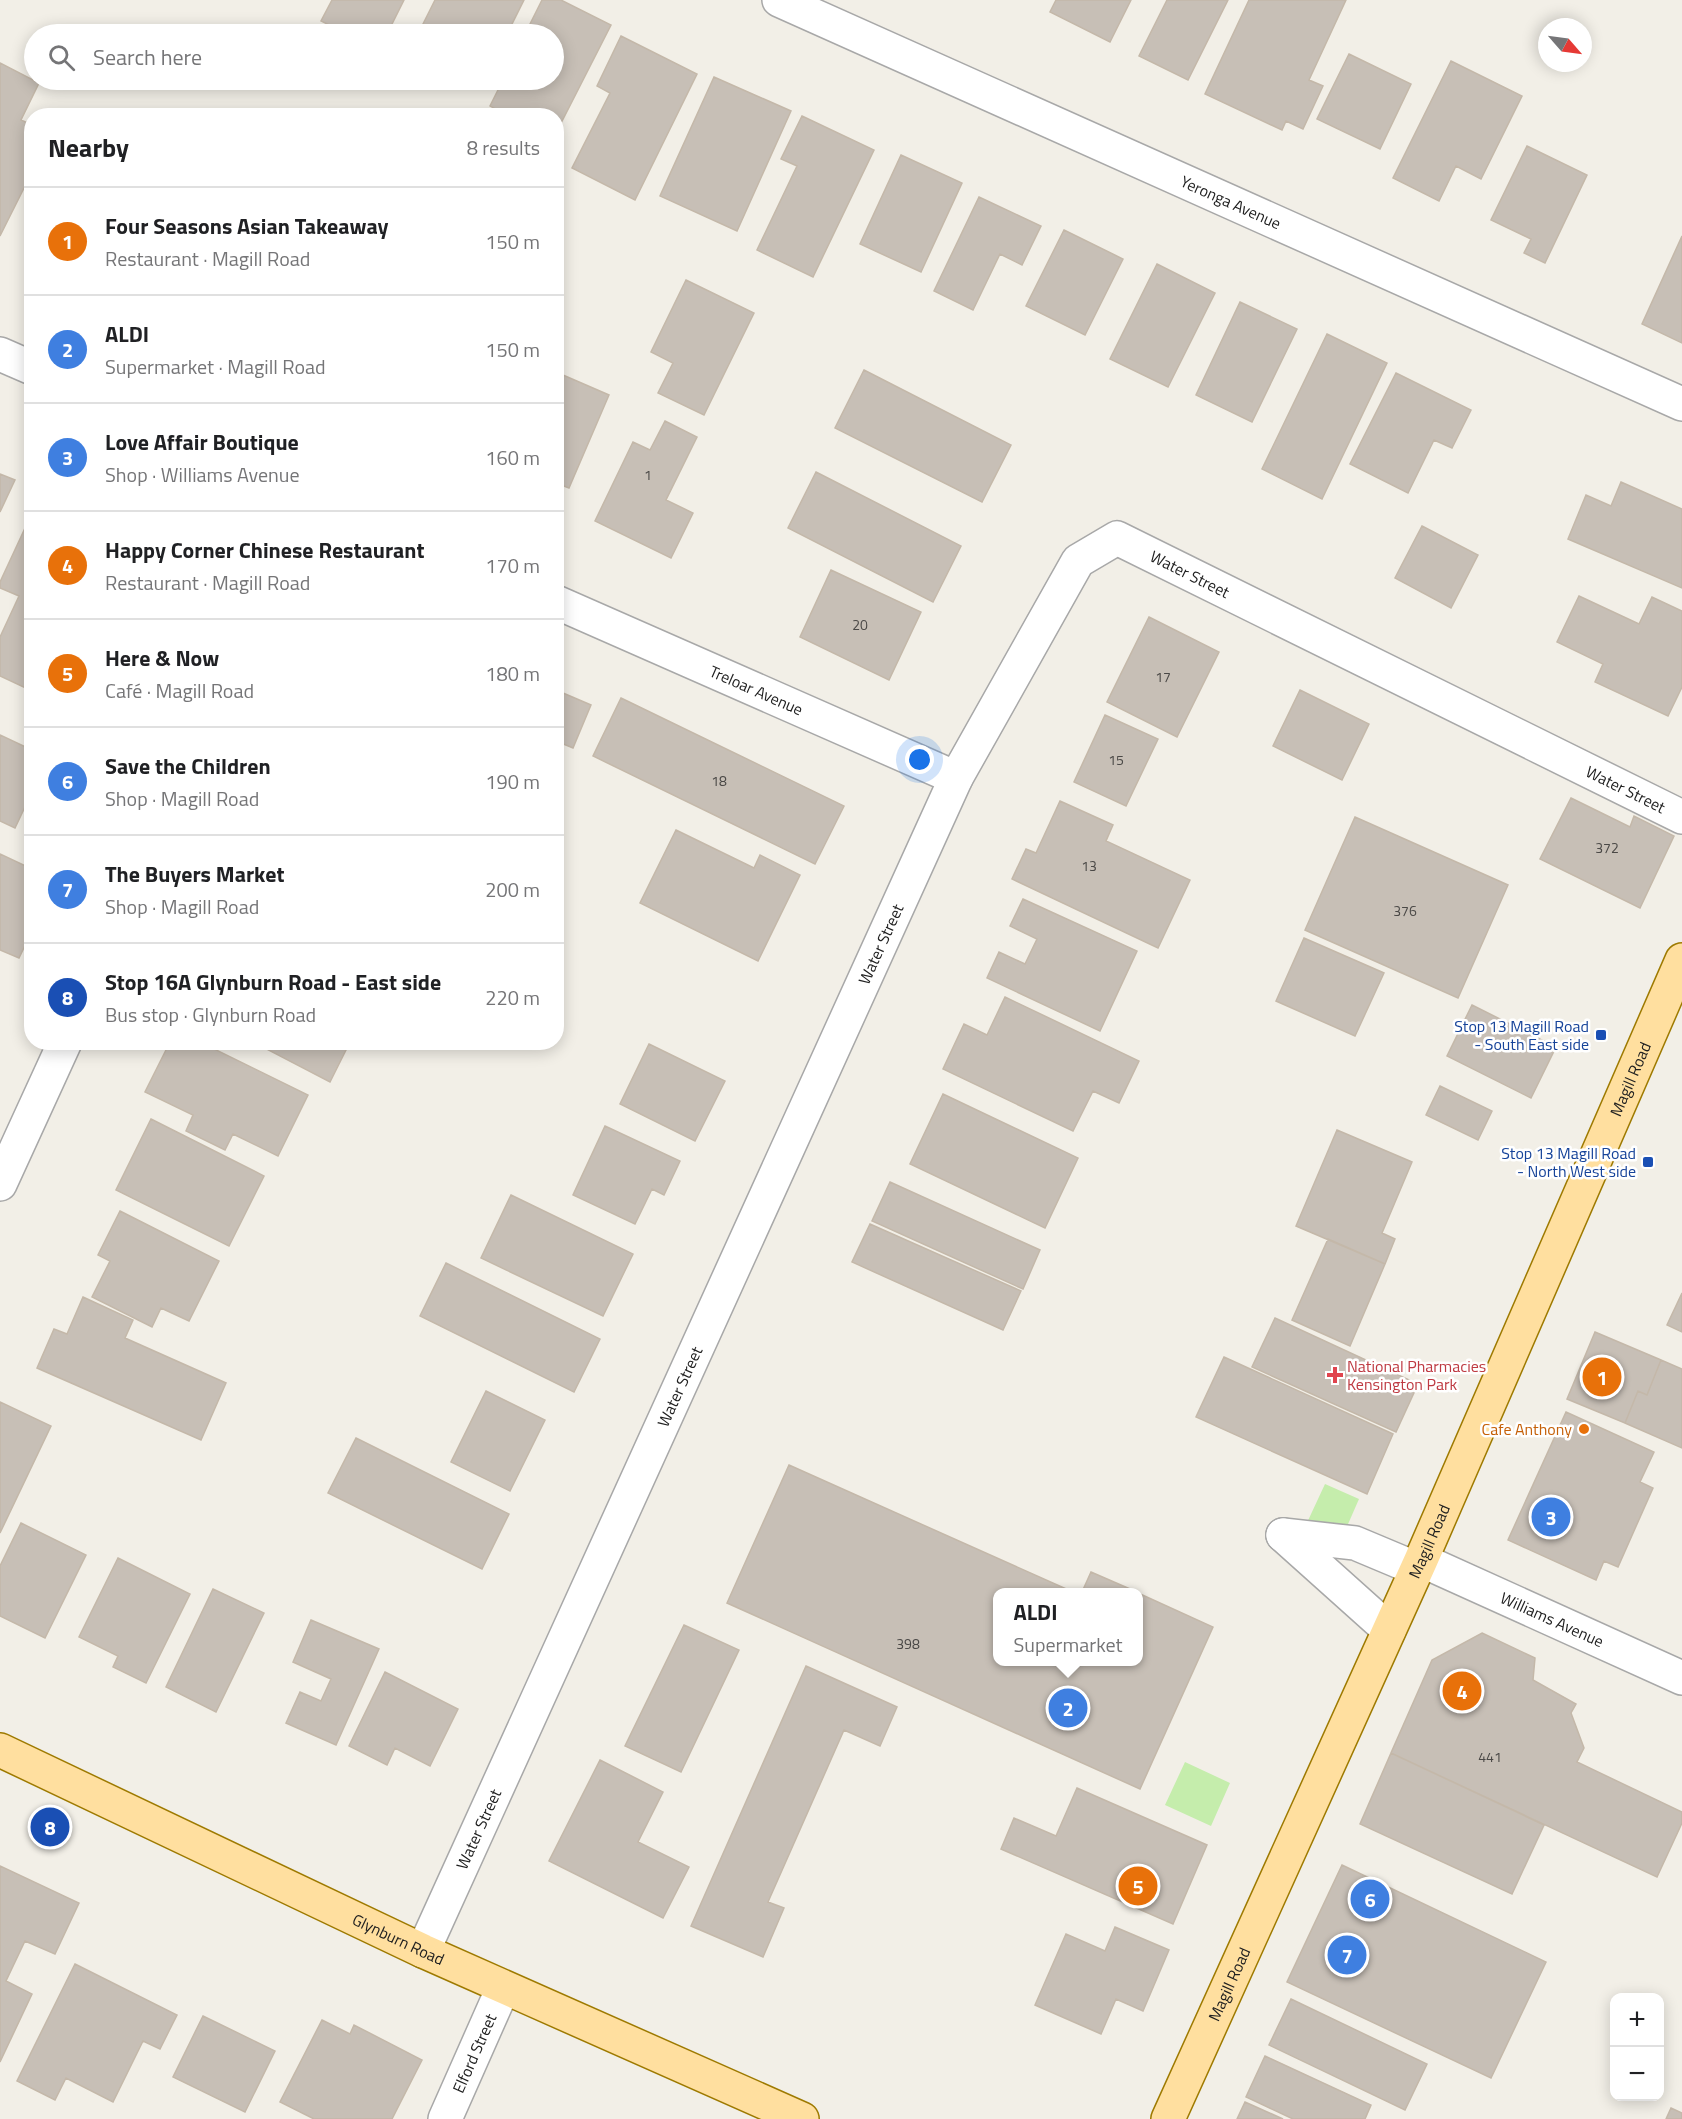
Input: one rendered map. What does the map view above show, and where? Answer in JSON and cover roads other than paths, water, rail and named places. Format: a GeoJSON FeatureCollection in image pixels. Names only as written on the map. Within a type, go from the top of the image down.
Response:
{"type":"FeatureCollection","features":[{"type":"Feature","properties":{"kind":"main road","name":"Magill Road"},"geometry":{"type":"LineString","coordinates":[[1168,2119],[1419,1564],[1682,960]]}},
{"type":"Feature","properties":{"kind":"main road","name":"Glynburn Road"},"geometry":{"type":"LineString","coordinates":[[0,1750],[503,1989],[802,2119]]}},
{"type":"Feature","properties":{"kind":"main road"},"geometry":{"type":"LineString","coordinates":[[1184,2084],[1188,2119]]}},
{"type":"Feature","properties":{"kind":"street","name":"Yeronga Avenue"},"geometry":{"type":"LineString","coordinates":[[778,0],[1682,404]]}},
{"type":"Feature","properties":{"kind":"street"},"geometry":{"type":"LineString","coordinates":[[0,354],[24,364]]}},
{"type":"Feature","properties":{"kind":"street","name":"Water Street"},"geometry":{"type":"LineString","coordinates":[[423,1952],[956,778],[1077,561],[1117,538],[1682,817]]}},
{"type":"Feature","properties":{"kind":"street","name":"Treloar Avenue"},"geometry":{"type":"LineString","coordinates":[[564,606],[956,778]]}},
{"type":"Feature","properties":{"kind":"street"},"geometry":{"type":"LineString","coordinates":[[0,1184],[61,1050]]}},
{"type":"Feature","properties":{"kind":"street","name":"Williams Avenue"},"geometry":{"type":"LineString","coordinates":[[1389,1630],[1283,1535],[1355,1544],[1419,1564],[1682,1678]]}},
{"type":"Feature","properties":{"kind":"street","name":"Elford Street"},"geometry":{"type":"LineString","coordinates":[[445,2119],[503,1989]]}},
{"type":"Feature","properties":{"kind":"place","name":"Stop 13 Magill Road - South East side"},"geometry":{"type":"Point","coordinates":[1601,1035]}},
{"type":"Feature","properties":{"kind":"place","name":"Stop 13 Magill Road - North West side"},"geometry":{"type":"Point","coordinates":[1648,1162]}},
{"type":"Feature","properties":{"kind":"place","name":"National Pharmacies Kensington Park"},"geometry":{"type":"Point","coordinates":[1335,1375]}},
{"type":"Feature","properties":{"kind":"place","name":"Four Seasons Asian Takeaway"},"geometry":{"type":"Point","coordinates":[1602,1377]}},
{"type":"Feature","properties":{"kind":"place","name":"Cafe Anthony"},"geometry":{"type":"Point","coordinates":[1584,1429]}},
{"type":"Feature","properties":{"kind":"place","name":"Love Affair Boutique"},"geometry":{"type":"Point","coordinates":[1551,1517]}},
{"type":"Feature","properties":{"kind":"place","name":"Happy Corner Chinese Restaurant"},"geometry":{"type":"Point","coordinates":[1462,1691]}},
{"type":"Feature","properties":{"kind":"place","name":"ALDI"},"geometry":{"type":"Point","coordinates":[1068,1708]}},
{"type":"Feature","properties":{"kind":"place","name":"Stop 16A Glynburn Road - East side"},"geometry":{"type":"Point","coordinates":[50,1827]}},
{"type":"Feature","properties":{"kind":"place","name":"Here & Now"},"geometry":{"type":"Point","coordinates":[1138,1886]}},
{"type":"Feature","properties":{"kind":"place","name":"Save the Children"},"geometry":{"type":"Point","coordinates":[1370,1899]}},
{"type":"Feature","properties":{"kind":"place","name":"The Buyers Market"},"geometry":{"type":"Point","coordinates":[1347,1955]}}]}
